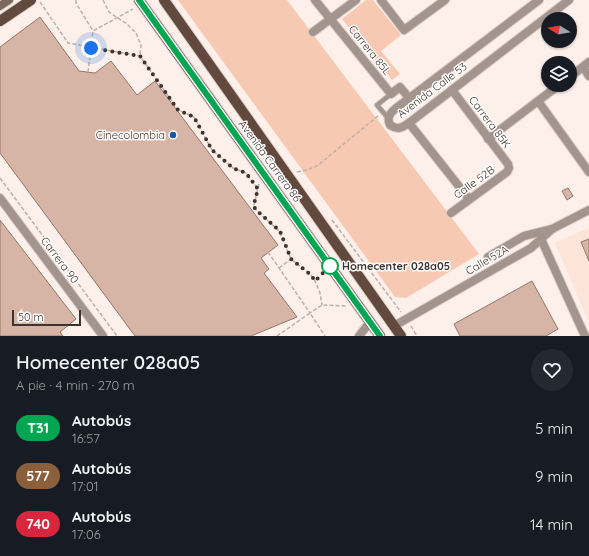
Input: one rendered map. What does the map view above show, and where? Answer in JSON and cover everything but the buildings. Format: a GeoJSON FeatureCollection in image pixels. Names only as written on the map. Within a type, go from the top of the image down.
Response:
{"type":"FeatureCollection","features":[{"type":"Feature","properties":{"kind":"main road"},"geometry":{"type":"LineString","coordinates":[[0,6],[9,0]]}},
{"type":"Feature","properties":{"kind":"main road","name":"Avenida Carrera 86"},"geometry":{"type":"LineString","coordinates":[[139,0],[380,336]]}},
{"type":"Feature","properties":{"kind":"main road","name":"Avenida Carrera 86"},"geometry":{"type":"LineString","coordinates":[[164,0],[401,336]]}},
{"type":"Feature","properties":{"kind":"main road"},"geometry":{"type":"LineString","coordinates":[[0,21],[35,1]]}},
{"type":"Feature","properties":{"kind":"street","name":"Carrera 85L"},"geometry":{"type":"LineString","coordinates":[[315,0],[391,94]]}},
{"type":"Feature","properties":{"kind":"street"},"geometry":{"type":"LineString","coordinates":[[314,32],[356,0]]}},
{"type":"Feature","properties":{"kind":"street"},"geometry":{"type":"LineString","coordinates":[[381,0],[404,30],[445,0]]}},
{"type":"Feature","properties":{"kind":"street","name":"Avenida Calle 53"},"geometry":{"type":"LineString","coordinates":[[538,0],[390,113],[385,115],[390,125],[393,128],[400,128],[409,123],[569,0]]}},
{"type":"Feature","properties":{"kind":"street"},"geometry":{"type":"LineString","coordinates":[[577,72],[586,65],[589,76]]}},
{"type":"Feature","properties":{"kind":"street"},"geometry":{"type":"LineString","coordinates":[[391,94],[400,87],[409,98]]}},
{"type":"Feature","properties":{"kind":"street","name":"Carrera 85K"},"geometry":{"type":"LineString","coordinates":[[452,90],[508,164],[509,168]]}},
{"type":"Feature","properties":{"kind":"street"},"geometry":{"type":"LineString","coordinates":[[488,139],[550,92]]}},
{"type":"Feature","properties":{"kind":"street"},"geometry":{"type":"LineString","coordinates":[[538,101],[589,172]]}},
{"type":"Feature","properties":{"kind":"street"},"geometry":{"type":"LineString","coordinates":[[409,123],[469,199]]}},
{"type":"Feature","properties":{"kind":"street","name":"Calle 52B"},"geometry":{"type":"LineString","coordinates":[[451,213],[507,172],[509,168]]}},
{"type":"Feature","properties":{"kind":"street","name":"Carrera 90"},"geometry":{"type":"LineString","coordinates":[[0,198],[103,336]]}},
{"type":"Feature","properties":{"kind":"street","name":"Calle 52A"},"geometry":{"type":"LineString","coordinates":[[394,326],[531,248],[552,229],[589,210]]}},
{"type":"Feature","properties":{"kind":"street"},"geometry":{"type":"LineString","coordinates":[[488,257],[524,236],[552,229]]}},
{"type":"Feature","properties":{"kind":"street"},"geometry":{"type":"LineString","coordinates":[[541,239],[585,336]]}},
{"type":"Feature","properties":{"kind":"street"},"geometry":{"type":"LineString","coordinates":[[359,336],[370,322]]}},
{"type":"Feature","properties":{"kind":"lane"},"geometry":{"type":"LineString","coordinates":[[385,115],[377,106],[391,94]]}},
{"type":"Feature","properties":{"kind":"path"},"geometry":{"type":"LineString","coordinates":[[76,0],[76,3],[93,31],[88,72]]}},
{"type":"Feature","properties":{"kind":"path"},"geometry":{"type":"LineString","coordinates":[[103,0],[109,12],[127,24],[136,33],[140,41],[140,56],[178,110],[194,117],[212,150],[233,168],[246,173],[258,189]]}},
{"type":"Feature","properties":{"kind":"path"},"geometry":{"type":"LineString","coordinates":[[35,1],[68,43],[140,56]]}},
{"type":"Feature","properties":{"kind":"path"},"geometry":{"type":"LineString","coordinates":[[93,31],[133,9]]}},
{"type":"Feature","properties":{"kind":"path"},"geometry":{"type":"LineString","coordinates":[[296,172],[308,170],[317,166],[385,115]]}},
{"type":"Feature","properties":{"kind":"path"},"geometry":{"type":"LineString","coordinates":[[0,178],[117,336]]}},
{"type":"Feature","properties":{"kind":"path"},"geometry":{"type":"LineString","coordinates":[[259,184],[254,204],[255,209],[280,231],[291,259],[311,275],[320,292],[322,305]]}},
{"type":"Feature","properties":{"kind":"path"},"geometry":{"type":"LineString","coordinates":[[268,252],[325,336]]}},
{"type":"Feature","properties":{"kind":"path"},"geometry":{"type":"LineString","coordinates":[[279,268],[291,259]]}},
{"type":"Feature","properties":{"kind":"path"},"geometry":{"type":"LineString","coordinates":[[277,336],[322,305],[346,306]]}},
{"type":"Feature","properties":{"kind":"shaded area"},"geometry":{"type":"Polygon","coordinates":[[[178,0],[287,0],[479,254],[406,298],[395,297],[178,0]]]}},
{"type":"Feature","properties":{"kind":"shaded area"},"geometry":{"type":"Polygon","coordinates":[[[366,0],[373,0],[401,35],[381,51],[400,74],[392,80],[342,19],[366,0]]]}},
{"type":"Feature","properties":{"kind":"shaded area"},"geometry":{"type":"Polygon","coordinates":[[[589,228],[589,322],[555,243],[589,228]]]}},
{"type":"Feature","properties":{"kind":"bus line","name":"T31"},"geometry":{"type":"LineString","coordinates":[[139,0],[380,336]]}},
{"type":"Feature","properties":{"kind":"place","name":"Cinecolombia"},"geometry":{"type":"Point","coordinates":[173,135]}},
{"type":"Feature","properties":{"kind":"place","name":"Homecenter 028a05"},"geometry":{"type":"Point","coordinates":[330,266]}},
{"type":"Feature","properties":{"kind":"route"},"geometry":{"type":"LineString","coordinates":[[91,48],[140,56],[178,110],[194,117],[212,150],[233,168],[246,173],[258,189],[254,207],[256,211],[280,231],[291,259],[311,275],[315,281],[330,266]]}}]}
